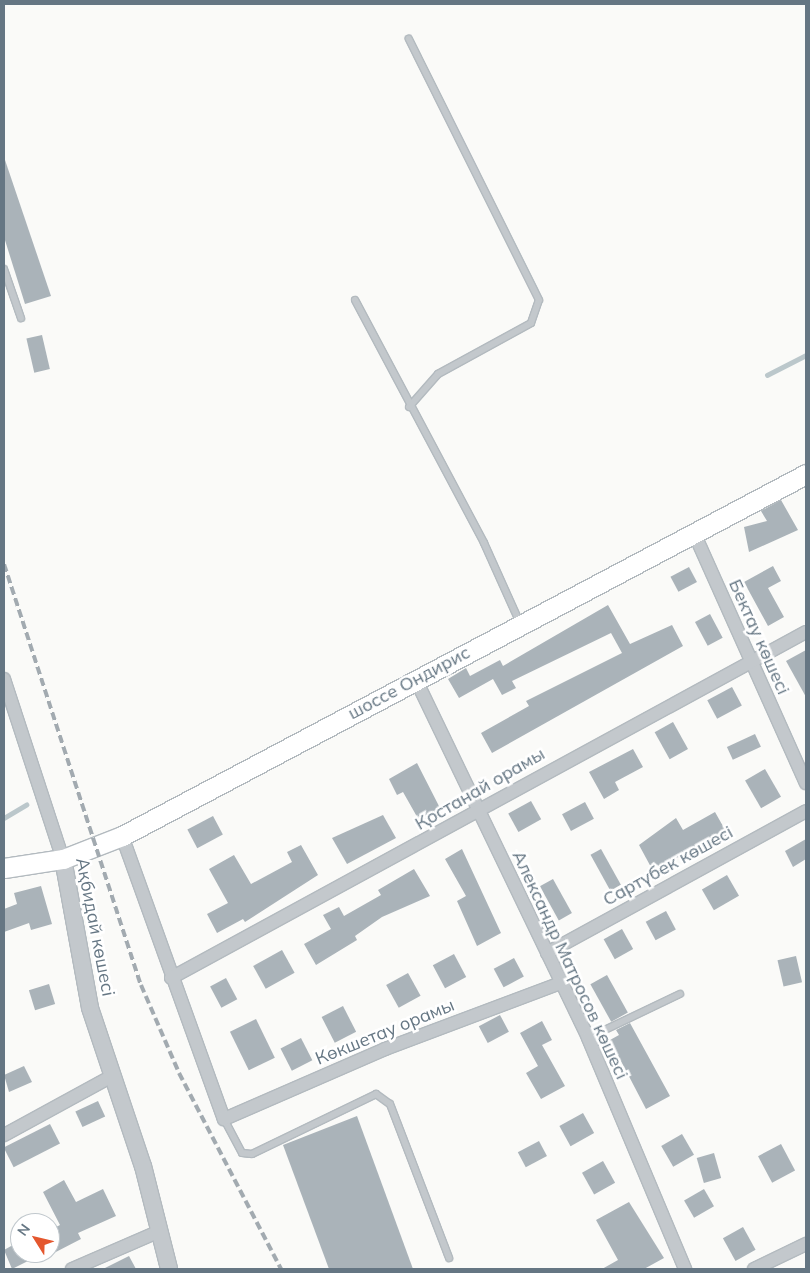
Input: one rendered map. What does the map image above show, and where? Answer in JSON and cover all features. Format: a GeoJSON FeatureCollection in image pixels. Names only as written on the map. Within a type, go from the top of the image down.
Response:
{"type":"FeatureCollection","features":[{"type":"Feature","properties":{"kind":"main road","name":"шоссе Ондирис"},"geometry":{"type":"LineString","coordinates":[[4,868],[62,859],[122,836],[520,623],[806,474]]}},
{"type":"Feature","properties":{"kind":"street","name":"Бектау көшесі"},"geometry":{"type":"LineString","coordinates":[[694,533],[806,783]]}},
{"type":"Feature","properties":{"kind":"street","name":"Қостанай орамы"},"geometry":{"type":"LineString","coordinates":[[171,978],[478,812],[500,796],[806,632]]}},
{"type":"Feature","properties":{"kind":"street","name":"Ақбидай көшесі"},"geometry":{"type":"LineString","coordinates":[[4,679],[62,859],[90,1008],[114,1076],[160,1231],[169,1269]]}},
{"type":"Feature","properties":{"kind":"street","name":"Александр Матросов көшесі"},"geometry":{"type":"LineString","coordinates":[[416,680],[588,1038],[685,1269]]}},
{"type":"Feature","properties":{"kind":"street","name":"Сартүбек көшесі"},"geometry":{"type":"LineString","coordinates":[[547,953],[806,811]]}},
{"type":"Feature","properties":{"kind":"street"},"geometry":{"type":"LineString","coordinates":[[122,836],[171,978],[224,1119]]}},
{"type":"Feature","properties":{"kind":"street","name":"Көкшетау орамы"},"geometry":{"type":"LineString","coordinates":[[224,1119],[385,1049],[561,983]]}},
{"type":"Feature","properties":{"kind":"street"},"geometry":{"type":"LineString","coordinates":[[4,1135],[114,1076]]}},
{"type":"Feature","properties":{"kind":"street"},"geometry":{"type":"LineString","coordinates":[[72,1269],[160,1231]]}},
{"type":"Feature","properties":{"kind":"street"},"geometry":{"type":"LineString","coordinates":[[754,1269],[806,1244]]}},
{"type":"Feature","properties":{"kind":"lane"},"geometry":{"type":"LineString","coordinates":[[409,39],[539,300],[531,324],[438,374],[409,407]]}},
{"type":"Feature","properties":{"kind":"lane"},"geometry":{"type":"LineString","coordinates":[[4,269],[21,318]]}},
{"type":"Feature","properties":{"kind":"lane"},"geometry":{"type":"LineString","coordinates":[[355,300],[409,407],[484,543],[520,623]]}},
{"type":"Feature","properties":{"kind":"lane"},"geometry":{"type":"LineString","coordinates":[[588,1038],[680,994]]}},
{"type":"Feature","properties":{"kind":"lane"},"geometry":{"type":"LineString","coordinates":[[224,1119],[242,1153],[252,1154],[376,1094],[390,1104],[449,1258]]}},
{"type":"Feature","properties":{"kind":"building"},"geometry":{"type":"Polygon","coordinates":[[[4,157],[51,296],[25,304],[4,237],[4,157]]]}},
{"type":"Feature","properties":{"kind":"building"},"geometry":{"type":"Polygon","coordinates":[[[42,335],[50,369],[34,373],[26,339],[42,335]]]}},
{"type":"Feature","properties":{"kind":"building"},"geometry":{"type":"Polygon","coordinates":[[[781,500],[798,530],[749,552],[744,527],[767,521],[761,511],[781,500]]]}},
{"type":"Feature","properties":{"kind":"building"},"geometry":{"type":"Polygon","coordinates":[[[773,566],[781,581],[768,588],[784,617],[768,626],[744,582],[773,566]]]}},
{"type":"Feature","properties":{"kind":"building"},"geometry":{"type":"Polygon","coordinates":[[[689,567],[697,582],[678,592],[670,577],[689,567]]]}},
{"type":"Feature","properties":{"kind":"building"},"geometry":{"type":"Polygon","coordinates":[[[608,605],[630,644],[672,625],[683,646],[492,753],[481,733],[529,706],[526,701],[622,653],[611,633],[512,681],[516,688],[502,695],[493,679],[459,698],[448,679],[466,668],[470,676],[500,660],[503,666],[608,605]]]}},
{"type":"Feature","properties":{"kind":"building"},"geometry":{"type":"Polygon","coordinates":[[[710,614],[723,638],[708,646],[695,622],[710,614]]]}},
{"type":"Feature","properties":{"kind":"building"},"geometry":{"type":"Polygon","coordinates":[[[806,650],[806,697],[786,661],[806,650]]]}},
{"type":"Feature","properties":{"kind":"building"},"geometry":{"type":"Polygon","coordinates":[[[732,687],[742,706],[717,719],[707,700],[732,687]]]}},
{"type":"Feature","properties":{"kind":"building"},"geometry":{"type":"Polygon","coordinates":[[[673,722],[688,749],[670,759],[655,732],[673,722]]]}},
{"type":"Feature","properties":{"kind":"building"},"geometry":{"type":"Polygon","coordinates":[[[755,734],[761,747],[733,760],[727,747],[755,734]]]}},
{"type":"Feature","properties":{"kind":"building"},"geometry":{"type":"Polygon","coordinates":[[[633,749],[643,767],[615,782],[619,790],[604,799],[589,772],[633,749]]]}},
{"type":"Feature","properties":{"kind":"building"},"geometry":{"type":"Polygon","coordinates":[[[417,763],[441,810],[420,822],[403,792],[397,795],[389,779],[417,763]]]}},
{"type":"Feature","properties":{"kind":"building"},"geometry":{"type":"Polygon","coordinates":[[[765,769],[781,797],[761,808],[745,781],[765,769]]]}},
{"type":"Feature","properties":{"kind":"building"},"geometry":{"type":"Polygon","coordinates":[[[531,801],[541,819],[518,832],[508,814],[531,801]]]}},
{"type":"Feature","properties":{"kind":"building"},"geometry":{"type":"Polygon","coordinates":[[[585,802],[594,819],[571,831],[562,814],[585,802]]]}},
{"type":"Feature","properties":{"kind":"building"},"geometry":{"type":"Polygon","coordinates":[[[715,812],[728,835],[652,869],[639,845],[676,818],[683,830],[715,812]]]}},
{"type":"Feature","properties":{"kind":"building"},"geometry":{"type":"Polygon","coordinates":[[[383,815],[396,838],[347,864],[332,838],[383,815]]]}},
{"type":"Feature","properties":{"kind":"building"},"geometry":{"type":"Polygon","coordinates":[[[213,816],[223,835],[197,848],[187,830],[213,816]]]}},
{"type":"Feature","properties":{"kind":"building"},"geometry":{"type":"Polygon","coordinates":[[[806,839],[806,859],[793,867],[785,851],[806,839]]]}},
{"type":"Feature","properties":{"kind":"building"},"geometry":{"type":"Polygon","coordinates":[[[301,845],[318,875],[245,922],[243,919],[217,933],[207,914],[228,903],[209,869],[234,855],[251,884],[292,862],[287,852],[301,845]]]}},
{"type":"Feature","properties":{"kind":"building"},"geometry":{"type":"Polygon","coordinates":[[[462,849],[501,933],[477,946],[457,901],[466,896],[445,859],[462,849]]]}},
{"type":"Feature","properties":{"kind":"building"},"geometry":{"type":"Polygon","coordinates":[[[601,849],[621,885],[610,891],[591,855],[601,849]]]}},
{"type":"Feature","properties":{"kind":"building"},"geometry":{"type":"Polygon","coordinates":[[[414,869],[430,896],[382,917],[355,936],[357,940],[316,965],[304,944],[331,929],[323,915],[339,907],[344,916],[381,895],[378,890],[414,869]]]}},
{"type":"Feature","properties":{"kind":"building"},"geometry":{"type":"Polygon","coordinates":[[[727,875],[739,896],[714,910],[702,890],[727,875]]]}},
{"type":"Feature","properties":{"kind":"building"},"geometry":{"type":"Polygon","coordinates":[[[553,879],[572,913],[559,920],[540,886],[553,879]]]}},
{"type":"Feature","properties":{"kind":"building"},"geometry":{"type":"Polygon","coordinates":[[[41,886],[52,924],[31,930],[29,923],[4,932],[4,909],[17,904],[14,893],[41,886]]]}},
{"type":"Feature","properties":{"kind":"building"},"geometry":{"type":"Polygon","coordinates":[[[666,911],[676,930],[656,940],[646,922],[666,911]]]}},
{"type":"Feature","properties":{"kind":"building"},"geometry":{"type":"Polygon","coordinates":[[[622,929],[633,949],[615,959],[604,939],[622,929]]]}},
{"type":"Feature","properties":{"kind":"building"},"geometry":{"type":"Polygon","coordinates":[[[282,950],[295,973],[266,989],[253,966],[282,950]]]}},
{"type":"Feature","properties":{"kind":"building"},"geometry":{"type":"Polygon","coordinates":[[[454,954],[466,977],[445,988],[433,965],[454,954]]]}},
{"type":"Feature","properties":{"kind":"building"},"geometry":{"type":"Polygon","coordinates":[[[796,956],[802,982],[784,987],[777,960],[796,956]]]}},
{"type":"Feature","properties":{"kind":"building"},"geometry":{"type":"Polygon","coordinates":[[[514,958],[524,977],[504,987],[494,969],[514,958]]]}},
{"type":"Feature","properties":{"kind":"building"},"geometry":{"type":"Polygon","coordinates":[[[408,973],[421,996],[399,1008],[386,985],[408,973]]]}},
{"type":"Feature","properties":{"kind":"building"},"geometry":{"type":"Polygon","coordinates":[[[607,975],[628,1013],[611,1022],[590,984],[607,975]]]}},
{"type":"Feature","properties":{"kind":"building"},"geometry":{"type":"Polygon","coordinates":[[[226,978],[237,999],[221,1008],[210,986],[226,978]]]}},
{"type":"Feature","properties":{"kind":"building"},"geometry":{"type":"Polygon","coordinates":[[[49,984],[55,1004],[35,1010],[29,990],[49,984]]]}},
{"type":"Feature","properties":{"kind":"building"},"geometry":{"type":"Polygon","coordinates":[[[343,1006],[356,1032],[335,1043],[322,1017],[343,1006]]]}},
{"type":"Feature","properties":{"kind":"building"},"geometry":{"type":"Polygon","coordinates":[[[500,1015],[509,1032],[488,1043],[479,1026],[500,1015]]]}},
{"type":"Feature","properties":{"kind":"building"},"geometry":{"type":"Polygon","coordinates":[[[256,1019],[275,1058],[249,1070],[230,1032],[256,1019]]]}},
{"type":"Feature","properties":{"kind":"building"},"geometry":{"type":"Polygon","coordinates":[[[542,1021],[552,1040],[542,1045],[565,1086],[541,1099],[526,1073],[538,1066],[520,1033],[542,1021]]]}},
{"type":"Feature","properties":{"kind":"building"},"geometry":{"type":"Polygon","coordinates":[[[630,1023],[670,1096],[646,1109],[610,1040],[619,1035],[616,1030],[630,1023]]]}},
{"type":"Feature","properties":{"kind":"building"},"geometry":{"type":"Polygon","coordinates":[[[301,1038],[312,1060],[292,1071],[281,1048],[301,1038]]]}},
{"type":"Feature","properties":{"kind":"building"},"geometry":{"type":"Polygon","coordinates":[[[24,1066],[32,1082],[9,1092],[4,1075],[24,1066]]]}},
{"type":"Feature","properties":{"kind":"building"},"geometry":{"type":"Polygon","coordinates":[[[98,1101],[105,1116],[83,1127],[75,1112],[98,1101]]]}},
{"type":"Feature","properties":{"kind":"building"},"geometry":{"type":"Polygon","coordinates":[[[583,1113],[594,1133],[571,1146],[559,1126],[583,1113]]]}},
{"type":"Feature","properties":{"kind":"building"},"geometry":{"type":"Polygon","coordinates":[[[357,1116],[413,1269],[329,1269],[283,1145],[357,1116]]]}},
{"type":"Feature","properties":{"kind":"building"},"geometry":{"type":"Polygon","coordinates":[[[50,1124],[60,1144],[14,1167],[4,1147],[50,1124]]]}},
{"type":"Feature","properties":{"kind":"building"},"geometry":{"type":"Polygon","coordinates":[[[682,1134],[694,1155],[673,1167],[661,1146],[682,1134]]]}},
{"type":"Feature","properties":{"kind":"building"},"geometry":{"type":"Polygon","coordinates":[[[539,1141],[547,1156],[526,1167],[518,1152],[539,1141]]]}},
{"type":"Feature","properties":{"kind":"building"},"geometry":{"type":"Polygon","coordinates":[[[781,1144],[795,1170],[772,1183],[758,1156],[781,1144]]]}},
{"type":"Feature","properties":{"kind":"building"},"geometry":{"type":"Polygon","coordinates":[[[714,1153],[721,1178],[704,1183],[697,1158],[714,1153]]]}},
{"type":"Feature","properties":{"kind":"building"},"geometry":{"type":"Polygon","coordinates":[[[603,1161],[615,1183],[594,1195],[582,1173],[603,1161]]]}},
{"type":"Feature","properties":{"kind":"building"},"geometry":{"type":"Polygon","coordinates":[[[64,1180],[76,1202],[103,1189],[116,1216],[78,1233],[81,1239],[60,1250],[60,1213],[54,1213],[43,1192],[64,1180]]]}},
{"type":"Feature","properties":{"kind":"building"},"geometry":{"type":"Polygon","coordinates":[[[704,1189],[714,1206],[694,1218],[684,1200],[704,1189]]]}},
{"type":"Feature","properties":{"kind":"building"},"geometry":{"type":"Polygon","coordinates":[[[629,1202],[664,1258],[644,1269],[602,1269],[618,1260],[596,1220],[629,1202]]]}},
{"type":"Feature","properties":{"kind":"building"},"geometry":{"type":"Polygon","coordinates":[[[743,1227],[756,1250],[735,1261],[723,1238],[743,1227]]]}},
{"type":"Feature","properties":{"kind":"building"},"geometry":{"type":"Polygon","coordinates":[[[10,1247],[10,1263],[24,1263],[12,1269],[4,1250],[10,1247]]]}},
{"type":"Feature","properties":{"kind":"building"},"geometry":{"type":"Polygon","coordinates":[[[129,1256],[136,1269],[103,1269],[129,1256]]]}},
{"type":"Feature","properties":{"kind":"waterway"},"geometry":{"type":"LineString","coordinates":[[767,375],[806,355]]}},
{"type":"Feature","properties":{"kind":"waterway"},"geometry":{"type":"LineString","coordinates":[[4,818],[26,805]]}},
{"type":"Feature","properties":{"kind":"railway"},"geometry":{"type":"LineString","coordinates":[[4,564],[141,985],[179,1073],[281,1269]]}}]}
